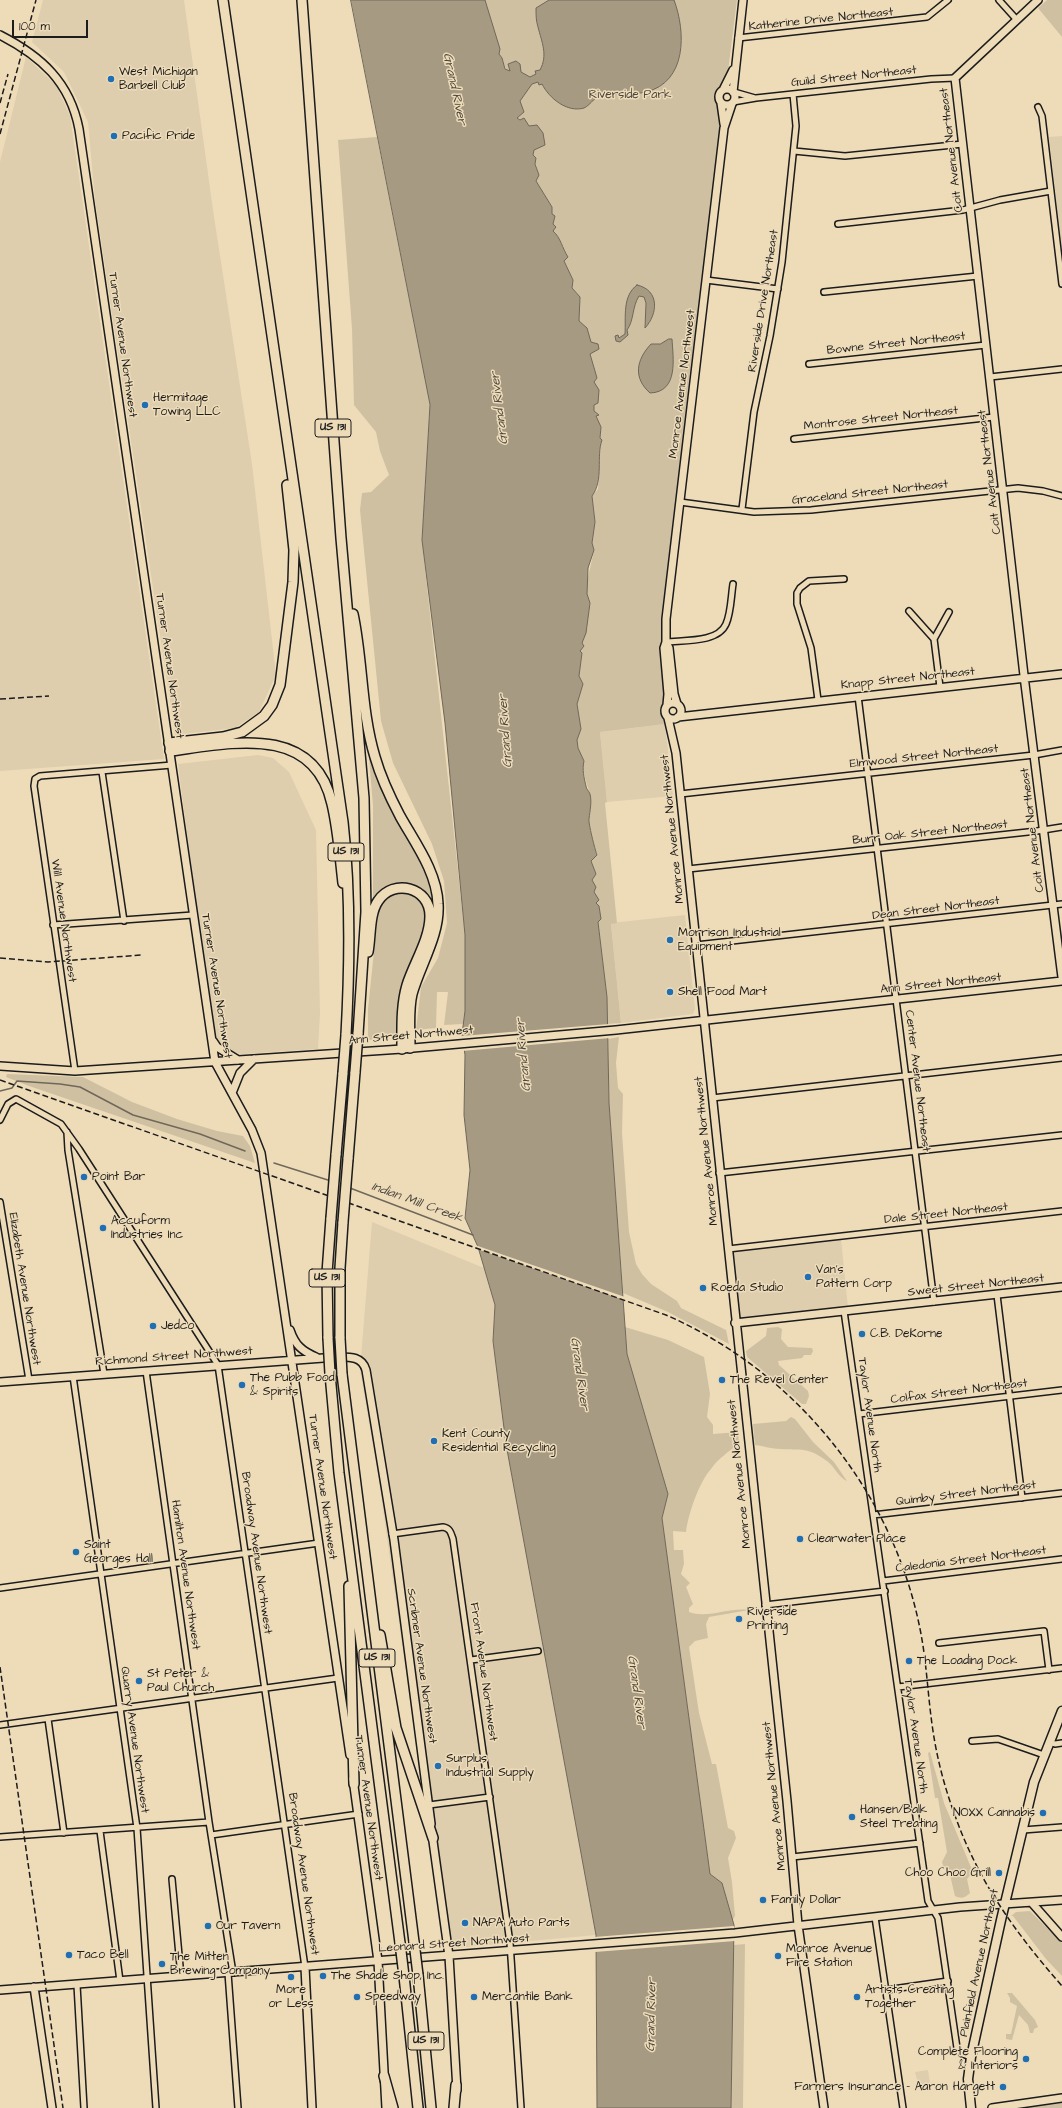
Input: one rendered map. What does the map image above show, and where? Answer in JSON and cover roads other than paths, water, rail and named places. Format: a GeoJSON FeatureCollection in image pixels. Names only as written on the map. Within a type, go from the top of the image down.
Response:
{"type":"FeatureCollection","features":[{"type":"Feature","properties":{"kind":"highway","name":"US 131"},"geometry":{"type":"LineString","coordinates":[[222,0],[343,822],[349,883],[350,948],[346,1035],[327,1273],[330,1374],[346,1529],[400,1943],[418,2108]]}},
{"type":"Feature","properties":{"kind":"highway","name":"US 131"},"geometry":{"type":"LineString","coordinates":[[302,0],[364,820],[366,900],[358,1034],[339,1290],[342,1374],[366,1575],[414,1942],[431,2108]]}},
{"type":"Feature","properties":{"kind":"highway"},"geometry":{"type":"LineString","coordinates":[[170,747],[242,732],[264,716],[272,705],[280,685],[294,566],[277,376]]}},
{"type":"Feature","properties":{"kind":"highway"},"geometry":{"type":"LineString","coordinates":[[344,566],[357,635],[366,713],[375,757],[389,794],[433,878],[438,897],[438,912],[435,931],[416,982],[410,1005],[406,1048]]}},
{"type":"Feature","properties":{"kind":"highway"},"geometry":{"type":"LineString","coordinates":[[170,747],[270,743],[292,750],[310,762],[324,781],[332,803],[350,948]]}},
{"type":"Feature","properties":{"kind":"highway"},"geometry":{"type":"LineString","coordinates":[[360,996],[376,904],[381,897],[391,890],[404,888],[415,891],[426,901],[430,914],[426,933],[407,986],[403,1004],[406,1048]]}},
{"type":"Feature","properties":{"kind":"highway"},"geometry":{"type":"LineString","coordinates":[[346,1529],[354,1784]]}},
{"type":"Feature","properties":{"kind":"highway"},"geometry":{"type":"LineString","coordinates":[[366,1575],[376,1609],[396,1728],[433,1838]]}},
{"type":"Feature","properties":{"kind":"highway"},"geometry":{"type":"LineString","coordinates":[[384,2076],[393,2108]]}},
{"type":"Feature","properties":{"kind":"highway"},"geometry":{"type":"LineString","coordinates":[[454,2108],[456,2085]]}},
{"type":"Feature","properties":{"kind":"main road"},"geometry":{"type":"LineString","coordinates":[[735,64],[723,90],[719,95],[722,103],[726,105],[732,103],[735,98],[735,64],[742,0]]}},
{"type":"Feature","properties":{"kind":"main road","name":"Coit Avenue Northeast"},"geometry":{"type":"LineString","coordinates":[[1038,0],[955,78],[1024,678],[1062,977]]}},
{"type":"Feature","properties":{"kind":"main road","name":"Turner Avenue Northwest"},"geometry":{"type":"LineString","coordinates":[[0,35],[24,48],[52,72],[69,98],[78,121],[215,1062],[252,1130],[261,1153],[354,1784],[378,1961],[386,2108]]}},
{"type":"Feature","properties":{"kind":"main road"},"geometry":{"type":"LineString","coordinates":[[723,90],[728,89],[734,92]]}},
{"type":"Feature","properties":{"kind":"main road","name":"Monroe Avenue Northwest"},"geometry":{"type":"LineString","coordinates":[[722,103],[724,128]]}},
{"type":"Feature","properties":{"kind":"main road","name":"Monroe Avenue Northwest"},"geometry":{"type":"LineString","coordinates":[[678,705],[670,686],[664,648],[666,642],[666,618],[724,128],[732,103]]}},
{"type":"Feature","properties":{"kind":"main road","name":"Knapp Street Northeast"},"geometry":{"type":"LineString","coordinates":[[705,712],[1062,674]]}},
{"type":"Feature","properties":{"kind":"main road","name":"Monroe Avenue Northwest"},"geometry":{"type":"LineString","coordinates":[[667,705],[670,686]]}},
{"type":"Feature","properties":{"kind":"main road"},"geometry":{"type":"LineString","coordinates":[[673,703],[689,710],[705,712],[668,718],[664,712],[667,705],[673,703]]}},
{"type":"Feature","properties":{"kind":"main road"},"geometry":{"type":"LineString","coordinates":[[678,705],[681,713],[678,717]]}},
{"type":"Feature","properties":{"kind":"main road","name":"Monroe Avenue Northwest"},"geometry":{"type":"LineString","coordinates":[[675,743],[678,717]]}},
{"type":"Feature","properties":{"kind":"main road","name":"Monroe Avenue Northwest"},"geometry":{"type":"LineString","coordinates":[[668,718],[675,743],[798,1925],[824,2107]]}},
{"type":"Feature","properties":{"kind":"main road","name":"Ann Street Northeast"},"geometry":{"type":"LineString","coordinates":[[822,1008],[1062,981]]}},
{"type":"Feature","properties":{"kind":"main road","name":"Ann Street Northwest"},"geometry":{"type":"LineString","coordinates":[[0,1066],[75,1071],[215,1062],[462,1044],[616,1030],[822,1008]]}},
{"type":"Feature","properties":{"kind":"main road"},"geometry":{"type":"LineString","coordinates":[[212,1039],[217,1047],[238,1060]]}},
{"type":"Feature","properties":{"kind":"main road"},"geometry":{"type":"LineString","coordinates":[[232,1093],[240,1073],[254,1059]]}},
{"type":"Feature","properties":{"kind":"main road","name":"Sweet Street Northeast"},"geometry":{"type":"LineString","coordinates":[[735,1323],[1062,1287]]}},
{"type":"Feature","properties":{"kind":"main road"},"geometry":{"type":"LineString","coordinates":[[284,1306],[292,1336],[297,1345],[305,1352],[318,1358]]}},
{"type":"Feature","properties":{"kind":"main road","name":"Richmond Street Northwest"},"geometry":{"type":"LineString","coordinates":[[0,1382],[218,1365],[350,1357]]}},
{"type":"Feature","properties":{"kind":"main road","name":"Scribner Avenue Northwest"},"geometry":{"type":"LineString","coordinates":[[350,1357],[361,1361],[366,1370],[392,1534],[450,1956],[458,2108]]}},
{"type":"Feature","properties":{"kind":"main road","name":"Plainfield Avenue Northeast"},"geometry":{"type":"LineString","coordinates":[[971,2108],[968,2079],[971,2057],[1005,1904],[1035,1780],[1062,1712]]}},
{"type":"Feature","properties":{"kind":"main road","name":"Leonard Street Northwest"},"geometry":{"type":"LineString","coordinates":[[0,1990],[594,1945],[735,1933],[933,1910],[1062,1900]]}},
{"type":"Feature","properties":{"kind":"main road"},"geometry":{"type":"LineString","coordinates":[[1032,1903],[1062,1937]]}},
{"type":"Feature","properties":{"kind":"main road","name":"Broadway Avenue Northwest"},"geometry":{"type":"LineString","coordinates":[[305,1967],[312,2108]]}},
{"type":"Feature","properties":{"kind":"main road"},"geometry":{"type":"LineString","coordinates":[[34,1987],[52,2108]]}},
{"type":"Feature","properties":{"kind":"main road"},"geometry":{"type":"LineString","coordinates":[[992,2108],[1062,2098]]}},
{"type":"Feature","properties":{"kind":"street","name":"Katherine Drive Northeast"},"geometry":{"type":"LineString","coordinates":[[738,38],[927,17],[948,0]]}},
{"type":"Feature","properties":{"kind":"street"},"geometry":{"type":"LineString","coordinates":[[999,0],[1017,20]]}},
{"type":"Feature","properties":{"kind":"street","name":"Guild Street Northeast"},"geometry":{"type":"LineString","coordinates":[[732,103],[756,98],[931,79],[955,78]]}},
{"type":"Feature","properties":{"kind":"street","name":"Guild Street Northeast"},"geometry":{"type":"LineString","coordinates":[[734,92],[756,98]]}},
{"type":"Feature","properties":{"kind":"street","name":"Riverside Drive Northeast"},"geometry":{"type":"LineString","coordinates":[[742,509],[754,412],[778,289],[794,151],[796,120],[794,94]]}},
{"type":"Feature","properties":{"kind":"street"},"geometry":{"type":"LineString","coordinates":[[1038,108],[1042,116],[1062,284]]}},
{"type":"Feature","properties":{"kind":"street"},"geometry":{"type":"LineString","coordinates":[[794,151],[845,156],[963,144]]}},
{"type":"Feature","properties":{"kind":"street"},"geometry":{"type":"LineString","coordinates":[[838,224],[971,209],[1000,200],[1051,191]]}},
{"type":"Feature","properties":{"kind":"street"},"geometry":{"type":"LineString","coordinates":[[824,292],[978,276]]}},
{"type":"Feature","properties":{"kind":"street"},"geometry":{"type":"LineString","coordinates":[[706,280],[778,289]]}},
{"type":"Feature","properties":{"kind":"street","name":"Bowne Street Northeast"},"geometry":{"type":"LineString","coordinates":[[809,364],[986,345]]}},
{"type":"Feature","properties":{"kind":"street"},"geometry":{"type":"LineString","coordinates":[[990,377],[1062,369]]}},
{"type":"Feature","properties":{"kind":"street","name":"Montrose Street Northeast"},"geometry":{"type":"LineString","coordinates":[[794,439],[994,417]]}},
{"type":"Feature","properties":{"kind":"street","name":"Graceland Street Northeast"},"geometry":{"type":"LineString","coordinates":[[680,502],[742,509],[754,512],[811,510],[1003,490],[1032,489],[1062,496]]}},
{"type":"Feature","properties":{"kind":"street"},"geometry":{"type":"LineString","coordinates":[[818,700],[811,648],[797,604],[797,593],[800,588],[809,581],[844,578]]}},
{"type":"Feature","properties":{"kind":"street"},"geometry":{"type":"LineString","coordinates":[[666,642],[705,638],[723,630],[728,620],[733,584]]}},
{"type":"Feature","properties":{"kind":"street"},"geometry":{"type":"LineString","coordinates":[[910,611],[934,639],[940,687]]}},
{"type":"Feature","properties":{"kind":"street"},"geometry":{"type":"LineString","coordinates":[[934,639],[949,612]]}},
{"type":"Feature","properties":{"kind":"street","name":"Center Avenue Northeast"},"geometry":{"type":"LineString","coordinates":[[858,696],[888,924],[934,1302]]}},
{"type":"Feature","properties":{"kind":"street","name":"Elmwood Street Northeast"},"geometry":{"type":"LineString","coordinates":[[680,794],[1034,755],[1062,750]]}},
{"type":"Feature","properties":{"kind":"street"},"geometry":{"type":"LineString","coordinates":[[124,921],[102,772],[172,765]]}},
{"type":"Feature","properties":{"kind":"street","name":"Will Avenue Northwest"},"geometry":{"type":"LineString","coordinates":[[75,1071],[34,786],[35,779],[40,776],[102,772]]}},
{"type":"Feature","properties":{"kind":"street","name":"Burr Oak Street Northeast"},"geometry":{"type":"LineString","coordinates":[[688,869],[878,849],[1062,827]]}},
{"type":"Feature","properties":{"kind":"street","name":"Dean Street Northeast"},"geometry":{"type":"LineString","coordinates":[[696,945],[1062,904]]}},
{"type":"Feature","properties":{"kind":"street"},"geometry":{"type":"LineString","coordinates":[[53,924],[124,921],[193,915]]}},
{"type":"Feature","properties":{"kind":"street"},"geometry":{"type":"LineString","coordinates":[[712,1098],[1062,1058]]}},
{"type":"Feature","properties":{"kind":"street","name":"Broadway Avenue Northwest"},"geometry":{"type":"LineString","coordinates":[[0,1120],[8,1104],[16,1099],[61,1124],[218,1365],[305,1967]]}},
{"type":"Feature","properties":{"kind":"street"},"geometry":{"type":"LineString","coordinates":[[67,1132],[69,1157],[104,1374]]}},
{"type":"Feature","properties":{"kind":"street"},"geometry":{"type":"LineString","coordinates":[[719,1173],[1062,1135]]}},
{"type":"Feature","properties":{"kind":"street","name":"Elizabeth Avenue Northwest"},"geometry":{"type":"LineString","coordinates":[[0,1202],[29,1380]]}},
{"type":"Feature","properties":{"kind":"street","name":"Dale Street Northeast"},"geometry":{"type":"LineString","coordinates":[[728,1249],[1062,1211]]}},
{"type":"Feature","properties":{"kind":"street"},"geometry":{"type":"LineString","coordinates":[[997,1295],[1022,1498]]}},
{"type":"Feature","properties":{"kind":"street","name":"Taylor Avenue North"},"geometry":{"type":"LineString","coordinates":[[844,1311],[928,1901],[938,1918],[958,2048],[962,2054],[971,2057]]}},
{"type":"Feature","properties":{"kind":"street","name":"Hamilton Avenue Northwest"},"geometry":{"type":"LineString","coordinates":[[146,1371],[230,1973],[238,2108]]}},
{"type":"Feature","properties":{"kind":"street","name":"Quarry Avenue Northwest"},"geometry":{"type":"LineString","coordinates":[[73,1376],[137,1828],[156,2108]]}},
{"type":"Feature","properties":{"kind":"street","name":"Colfax Street Northeast"},"geometry":{"type":"LineString","coordinates":[[858,1414],[1062,1390]]}},
{"type":"Feature","properties":{"kind":"street","name":"Quimby Street Northeast"},"geometry":{"type":"LineString","coordinates":[[873,1515],[1062,1493]]}},
{"type":"Feature","properties":{"kind":"street","name":"Front Avenue Northwest"},"geometry":{"type":"LineString","coordinates":[[392,1534],[447,1528],[451,1532],[453,1539],[511,1951],[521,2108]]}},
{"type":"Feature","properties":{"kind":"street"},"geometry":{"type":"LineString","coordinates":[[0,1588],[319,1543]]}},
{"type":"Feature","properties":{"kind":"street","name":"Caledonia Street Northeast"},"geometry":{"type":"LineString","coordinates":[[883,1581],[1062,1559]]}},
{"type":"Feature","properties":{"kind":"street"},"geometry":{"type":"LineString","coordinates":[[765,1605],[884,1591]]}},
{"type":"Feature","properties":{"kind":"street"},"geometry":{"type":"LineString","coordinates":[[939,1643],[1044,1631],[1048,1670]]}},
{"type":"Feature","properties":{"kind":"street"},"geometry":{"type":"LineString","coordinates":[[471,1660],[538,1651]]}},
{"type":"Feature","properties":{"kind":"street"},"geometry":{"type":"LineString","coordinates":[[898,1687],[1062,1668]]}},
{"type":"Feature","properties":{"kind":"street"},"geometry":{"type":"LineString","coordinates":[[0,1725],[338,1678]]}},
{"type":"Feature","properties":{"kind":"street"},"geometry":{"type":"LineString","coordinates":[[48,1719],[64,1833]]}},
{"type":"Feature","properties":{"kind":"street"},"geometry":{"type":"LineString","coordinates":[[972,1741],[998,1739],[1044,1755]]}},
{"type":"Feature","properties":{"kind":"street"},"geometry":{"type":"LineString","coordinates":[[1049,1742],[1055,1744],[1062,1743]]}},
{"type":"Feature","properties":{"kind":"street"},"geometry":{"type":"LineString","coordinates":[[429,1805],[490,1797]]}},
{"type":"Feature","properties":{"kind":"street"},"geometry":{"type":"LineString","coordinates":[[211,1835],[358,1814]]}},
{"type":"Feature","properties":{"kind":"street"},"geometry":{"type":"LineString","coordinates":[[0,1837],[209,1822]]}},
{"type":"Feature","properties":{"kind":"street"},"geometry":{"type":"LineString","coordinates":[[1023,1830],[1062,1827]]}},
{"type":"Feature","properties":{"kind":"street"},"geometry":{"type":"LineString","coordinates":[[100,1831],[120,1981]]}},
{"type":"Feature","properties":{"kind":"street"},"geometry":{"type":"LineString","coordinates":[[792,1858],[920,1842]]}},
{"type":"Feature","properties":{"kind":"street"},"geometry":{"type":"LineString","coordinates":[[172,1879],[181,1977]]}},
{"type":"Feature","properties":{"kind":"street"},"geometry":{"type":"LineString","coordinates":[[875,1917],[903,2108]]}},
{"type":"Feature","properties":{"kind":"street"},"geometry":{"type":"LineString","coordinates":[[886,1990],[948,1981]]}},
{"type":"Feature","properties":{"kind":"street"},"geometry":{"type":"LineString","coordinates":[[77,1984],[84,2108]]}},
{"type":"Feature","properties":{"kind":"water","name":"Grand River"},"geometry":{"type":"Polygon","coordinates":[[[351,0],[485,0],[500,49],[499,54],[502,58],[505,69],[510,71],[508,64],[516,61],[520,64],[521,72],[530,77],[536,74],[535,71],[540,70],[544,59],[544,49],[537,22],[536,8],[549,0],[674,0],[678,13],[681,41],[680,54],[676,67],[669,78],[659,86],[641,93],[601,94],[587,107],[578,109],[559,103],[549,94],[542,84],[539,85],[538,82],[532,84],[520,101],[524,112],[517,118],[520,120],[524,118],[529,126],[537,125],[543,133],[545,145],[534,150],[533,155],[536,158],[535,164],[539,175],[536,181],[552,207],[552,214],[555,216],[553,224],[556,227],[553,231],[558,237],[568,257],[564,261],[573,280],[572,288],[580,297],[579,321],[587,328],[591,342],[598,344],[599,349],[590,354],[597,378],[594,382],[599,390],[598,403],[594,405],[594,411],[599,415],[596,416],[601,427],[600,438],[602,440],[600,446],[598,483],[592,496],[595,522],[592,543],[594,550],[588,568],[587,594],[590,603],[586,633],[582,643],[584,646],[580,651],[582,653],[579,676],[583,684],[577,704],[581,729],[577,740],[578,748],[584,761],[583,770],[586,787],[591,797],[589,821],[597,855],[591,861],[596,874],[592,880],[596,887],[594,892],[599,900],[596,903],[599,906],[601,919],[598,922],[607,997],[609,1103],[627,1354],[668,1494],[662,1518],[710,1874],[722,1883],[734,1925],[731,2108],[597,2108],[596,1935],[506,1444],[493,1341],[495,1305],[478,1247],[465,1218],[470,1170],[464,1115],[465,1055],[462,1034],[465,1011],[465,935],[445,723],[422,540],[430,405],[351,0]]]}},
{"type":"Feature","properties":{"kind":"water"},"geometry":{"type":"Polygon","coordinates":[[[637,285],[650,292],[653,297],[654,310],[652,316],[645,328],[646,303],[644,297],[639,296],[627,330],[628,335],[620,342],[616,341],[615,336],[618,335],[619,338],[625,334],[625,314],[627,301],[632,290],[637,285]]]}},
{"type":"Feature","properties":{"kind":"water"},"geometry":{"type":"Polygon","coordinates":[[[672,339],[673,355],[670,380],[666,387],[659,391],[650,393],[641,381],[639,375],[638,369],[642,356],[651,344],[660,344],[672,339]]]}},
{"type":"Feature","properties":{"kind":"waterway","name":"Indian Mill Creek"},"geometry":{"type":"LineString","coordinates":[[0,1091],[12,1088],[17,1081],[80,1087],[133,1115],[200,1134],[245,1151]]}},
{"type":"Feature","properties":{"kind":"waterway","name":"Indian Mill Creek"},"geometry":{"type":"LineString","coordinates":[[274,1163],[331,1181]]}},
{"type":"Feature","properties":{"kind":"waterway","name":"Indian Mill Creek"},"geometry":{"type":"LineString","coordinates":[[350,1188],[473,1235]]}},
{"type":"Feature","properties":{"kind":"railway"},"geometry":{"type":"LineString","coordinates":[[0,134],[36,0]]}},
{"type":"Feature","properties":{"kind":"railway"},"geometry":{"type":"LineString","coordinates":[[0,103],[8,74]]}},
{"type":"Feature","properties":{"kind":"railway"},"geometry":{"type":"LineString","coordinates":[[0,699],[49,696]]}},
{"type":"Feature","properties":{"kind":"railway"},"geometry":{"type":"LineString","coordinates":[[0,958],[48,962],[141,955]]}},
{"type":"Feature","properties":{"kind":"railway"},"geometry":{"type":"LineString","coordinates":[[0,1080],[666,1315],[714,1339],[757,1369],[797,1404],[833,1443],[863,1487],[889,1533],[908,1582],[921,1634],[931,1719],[941,1771],[953,1810],[973,1859],[998,1904],[1028,1945],[1062,1986]]}},
{"type":"Feature","properties":{"kind":"railway"},"geometry":{"type":"LineString","coordinates":[[0,1667],[63,2108]]}},
{"type":"Feature","properties":{"kind":"place","name":"West Michigan Barbell Club"},"geometry":{"type":"Point","coordinates":[111,79]}},
{"type":"Feature","properties":{"kind":"place","name":"Pacific Pride"},"geometry":{"type":"Point","coordinates":[114,136]}},
{"type":"Feature","properties":{"kind":"place","name":"Hermitage Towing LLC"},"geometry":{"type":"Point","coordinates":[145,405]}},
{"type":"Feature","properties":{"kind":"place","name":"Morrison Industrial Equipment"},"geometry":{"type":"Point","coordinates":[670,940]}},
{"type":"Feature","properties":{"kind":"place","name":"Shell Food Mart"},"geometry":{"type":"Point","coordinates":[670,992]}},
{"type":"Feature","properties":{"kind":"place","name":"Point Bar"},"geometry":{"type":"Point","coordinates":[84,1177]}},
{"type":"Feature","properties":{"kind":"place","name":"Accuform Industries Inc"},"geometry":{"type":"Point","coordinates":[103,1228]}},
{"type":"Feature","properties":{"kind":"place","name":"Van's Pattern Corp"},"geometry":{"type":"Point","coordinates":[808,1277]}},
{"type":"Feature","properties":{"kind":"place","name":"Roeda Studio"},"geometry":{"type":"Point","coordinates":[703,1288]}},
{"type":"Feature","properties":{"kind":"place","name":"Jedco"},"geometry":{"type":"Point","coordinates":[153,1326]}},
{"type":"Feature","properties":{"kind":"place","name":"C.B. DeKorne"},"geometry":{"type":"Point","coordinates":[862,1334]}},
{"type":"Feature","properties":{"kind":"place","name":"The Revel Center"},"geometry":{"type":"Point","coordinates":[722,1380]}},
{"type":"Feature","properties":{"kind":"place","name":"The Pubb Food & Spirits"},"geometry":{"type":"Point","coordinates":[242,1385]}},
{"type":"Feature","properties":{"kind":"place","name":"Kent County Residential Recycling"},"geometry":{"type":"Point","coordinates":[434,1441]}},
{"type":"Feature","properties":{"kind":"place","name":"Clearwater Place"},"geometry":{"type":"Point","coordinates":[800,1539]}},
{"type":"Feature","properties":{"kind":"place","name":"Saint Georges Hall"},"geometry":{"type":"Point","coordinates":[76,1552]}},
{"type":"Feature","properties":{"kind":"place","name":"Riverside Printing"},"geometry":{"type":"Point","coordinates":[739,1619]}},
{"type":"Feature","properties":{"kind":"place","name":"The Loading Dock"},"geometry":{"type":"Point","coordinates":[909,1661]}},
{"type":"Feature","properties":{"kind":"place","name":"St Peter & Paul Church"},"geometry":{"type":"Point","coordinates":[139,1681]}},
{"type":"Feature","properties":{"kind":"place","name":"Surplus Industrial Supply"},"geometry":{"type":"Point","coordinates":[438,1766]}},
{"type":"Feature","properties":{"kind":"place","name":"NOXX Cannabis"},"geometry":{"type":"Point","coordinates":[1043,1813]}},
{"type":"Feature","properties":{"kind":"place","name":"Hansen/Balk Steel Treating"},"geometry":{"type":"Point","coordinates":[852,1817]}},
{"type":"Feature","properties":{"kind":"place","name":"Choo Choo Grill"},"geometry":{"type":"Point","coordinates":[999,1873]}},
{"type":"Feature","properties":{"kind":"place","name":"Family Dollar"},"geometry":{"type":"Point","coordinates":[763,1900]}},
{"type":"Feature","properties":{"kind":"place","name":"NAPA Auto Parts"},"geometry":{"type":"Point","coordinates":[465,1923]}},
{"type":"Feature","properties":{"kind":"place","name":"Our Tavern"},"geometry":{"type":"Point","coordinates":[208,1926]}},
{"type":"Feature","properties":{"kind":"place","name":"Taco Bell"},"geometry":{"type":"Point","coordinates":[69,1955]}},
{"type":"Feature","properties":{"kind":"place","name":"Monroe Avenue Fire Station"},"geometry":{"type":"Point","coordinates":[778,1956]}},
{"type":"Feature","properties":{"kind":"place","name":"The Mitten Brewing Company"},"geometry":{"type":"Point","coordinates":[162,1964]}},
{"type":"Feature","properties":{"kind":"place","name":"The Shade Shop, Inc."},"geometry":{"type":"Point","coordinates":[323,1976]}},
{"type":"Feature","properties":{"kind":"place","name":"More or Less"},"geometry":{"type":"Point","coordinates":[291,1977]}},
{"type":"Feature","properties":{"kind":"place","name":"Speedway"},"geometry":{"type":"Point","coordinates":[357,1997]}},
{"type":"Feature","properties":{"kind":"place","name":"Mercantile Bank"},"geometry":{"type":"Point","coordinates":[474,1997]}},
{"type":"Feature","properties":{"kind":"place","name":"Artists Creating Together"},"geometry":{"type":"Point","coordinates":[857,1997]}},
{"type":"Feature","properties":{"kind":"place","name":"Complete Flooring & Interiors"},"geometry":{"type":"Point","coordinates":[1026,2059]}},
{"type":"Feature","properties":{"kind":"place","name":"Farmers Insurance - Aaron Hargett"},"geometry":{"type":"Point","coordinates":[1003,2087]}},
{"type":"Feature","properties":{"kind":"park label","name":"Riverside Park"},"geometry":{"type":"Point","coordinates":[630,95]}}]}
